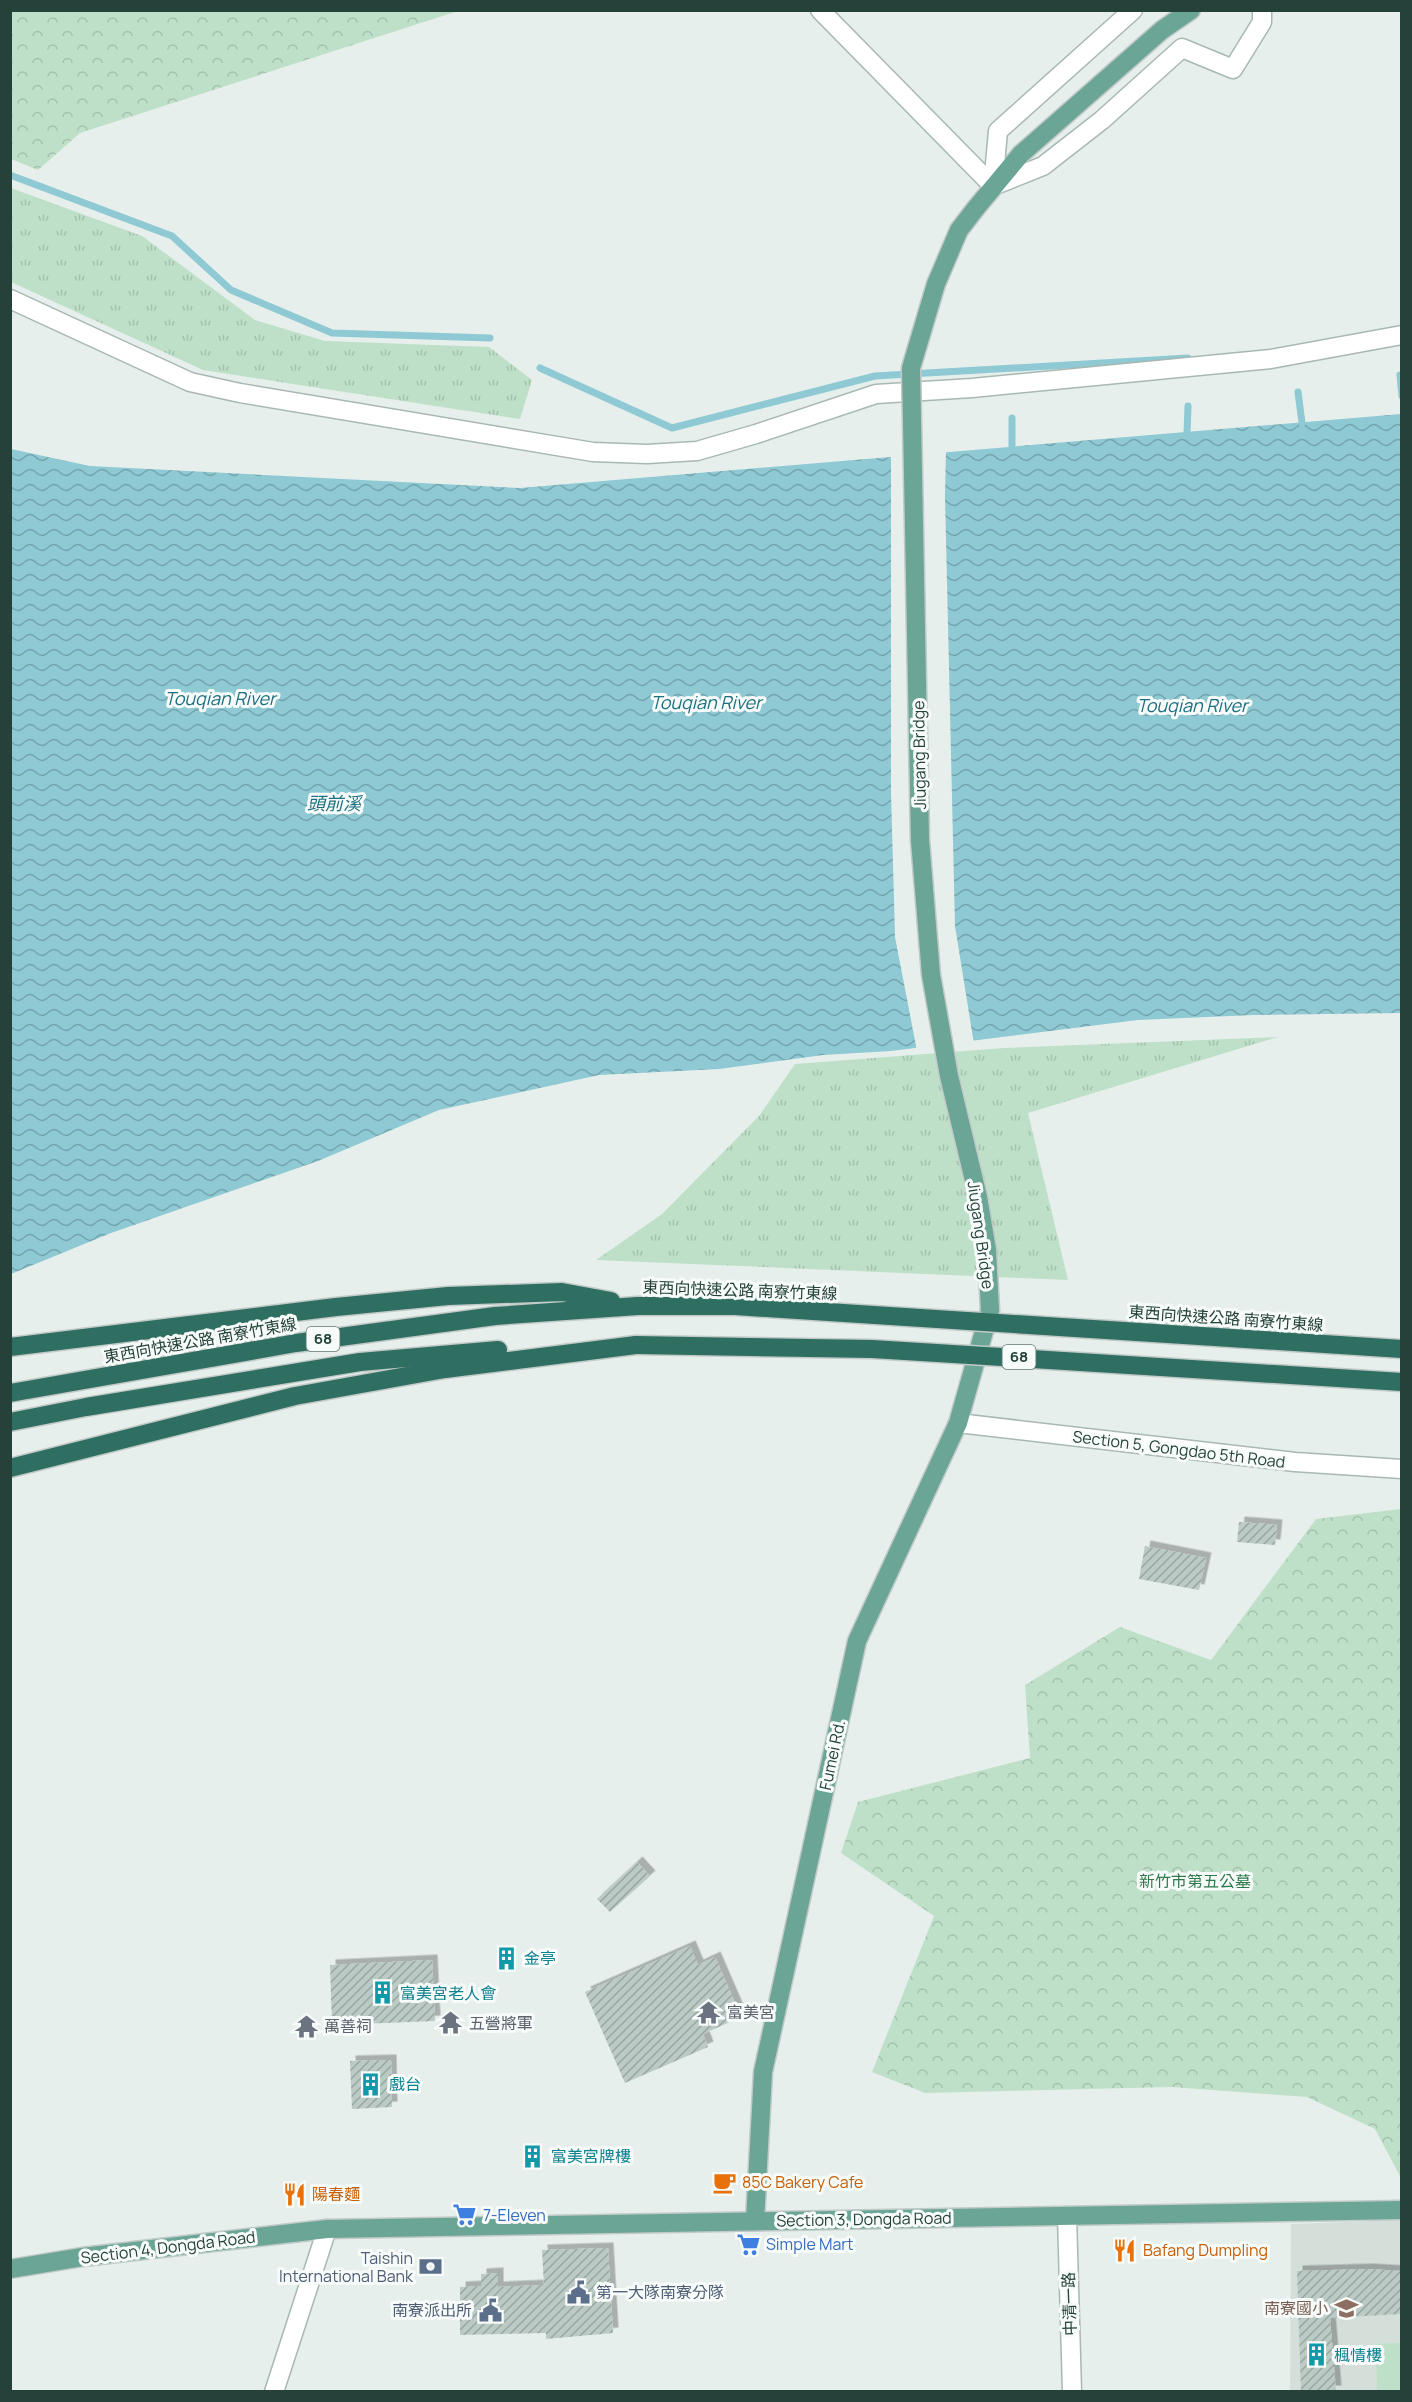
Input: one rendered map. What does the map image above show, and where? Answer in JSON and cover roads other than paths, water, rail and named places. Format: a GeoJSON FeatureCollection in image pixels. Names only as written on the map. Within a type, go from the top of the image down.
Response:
{"type":"FeatureCollection","features":[{"type":"Feature","properties":{"kind":"highway"},"geometry":{"type":"LineString","coordinates":[[10,1347],[324,1308],[448,1296],[562,1292],[638,1306]]}},
{"type":"Feature","properties":{"kind":"highway","name":"東西向快速公路 南寮竹東線"},"geometry":{"type":"LineString","coordinates":[[10,1393],[296,1343],[495,1316],[638,1306],[735,1306],[1401,1349]]}},
{"type":"Feature","properties":{"kind":"highway"},"geometry":{"type":"LineString","coordinates":[[10,1468],[295,1396],[445,1369],[636,1345]]}},
{"type":"Feature","properties":{"kind":"highway","name":"68"},"geometry":{"type":"LineString","coordinates":[[10,1422],[360,1362],[495,1351],[636,1345],[872,1349],[1401,1382]]}},
{"type":"Feature","properties":{"kind":"main road","name":"Jiugang Bridge"},"geometry":{"type":"LineString","coordinates":[[990,1310],[987,1250],[978,1197],[949,1076],[929,953],[920,840],[911,368],[936,284],[959,230],[993,186],[1021,154],[1162,30],[1191,10]]}},
{"type":"Feature","properties":{"kind":"main road","name":"Fumei Rd."},"geometry":{"type":"LineString","coordinates":[[755,2221],[763,2072],[857,1641],[958,1422],[990,1310]]}},
{"type":"Feature","properties":{"kind":"main road","name":"Section 3, Dongda Road"},"geometry":{"type":"LineString","coordinates":[[327,2229],[1401,2210]]}},
{"type":"Feature","properties":{"kind":"main road","name":"Section 4, Dongda Road"},"geometry":{"type":"LineString","coordinates":[[10,2269],[82,2257],[327,2229]]}},
{"type":"Feature","properties":{"kind":"street"},"geometry":{"type":"LineString","coordinates":[[820,10],[993,186]]}},
{"type":"Feature","properties":{"kind":"street"},"geometry":{"type":"LineString","coordinates":[[993,186],[998,131],[1133,10]]}},
{"type":"Feature","properties":{"kind":"street"},"geometry":{"type":"LineString","coordinates":[[993,186],[1043,166],[1102,120],[1182,48],[1233,69],[1262,22],[1262,10]]}},
{"type":"Feature","properties":{"kind":"street"},"geometry":{"type":"LineString","coordinates":[[10,299],[190,382],[240,393],[582,450],[647,454],[697,451],[876,394],[972,388],[1271,359],[1401,335]]}},
{"type":"Feature","properties":{"kind":"street","name":"Section 5, Gongdao 5th Road"},"geometry":{"type":"LineString","coordinates":[[958,1422],[1295,1462],[1401,1469]]}},
{"type":"Feature","properties":{"kind":"street","name":"中清一路"},"geometry":{"type":"LineString","coordinates":[[1067,2217],[1072,2391]]}},
{"type":"Feature","properties":{"kind":"street"},"geometry":{"type":"LineString","coordinates":[[274,2391],[327,2229]]}},
{"type":"Feature","properties":{"kind":"water","name":"頭前溪"},"geometry":{"type":"Polygon","coordinates":[[[1401,414],[1401,1013],[1253,1015],[1138,1020],[891,1051],[823,1055],[719,1069],[599,1075],[439,1110],[318,1161],[111,1233],[11,1274],[11,449],[90,466],[520,488],[1401,414]]]}},
{"type":"Feature","properties":{"kind":"waterway"},"geometry":{"type":"LineString","coordinates":[[10,175],[172,236],[231,290],[332,333],[490,338]]}},
{"type":"Feature","properties":{"kind":"waterway"},"geometry":{"type":"LineString","coordinates":[[540,368],[672,428],[875,376],[1188,358]]}},
{"type":"Feature","properties":{"kind":"waterway"},"geometry":{"type":"LineString","coordinates":[[1400,375],[1402,396]]}},
{"type":"Feature","properties":{"kind":"waterway"},"geometry":{"type":"LineString","coordinates":[[1298,392],[1302,423]]}},
{"type":"Feature","properties":{"kind":"waterway"},"geometry":{"type":"LineString","coordinates":[[1187,433],[1188,406]]}},
{"type":"Feature","properties":{"kind":"waterway"},"geometry":{"type":"LineString","coordinates":[[1012,418],[1012,447]]}},
{"type":"Feature","properties":{"kind":"place","name":"金亭"},"geometry":{"type":"Point","coordinates":[506,1958]}},
{"type":"Feature","properties":{"kind":"place","name":"富美宮老人會"},"geometry":{"type":"Point","coordinates":[382,1993]}},
{"type":"Feature","properties":{"kind":"place","name":"富美宮"},"geometry":{"type":"Point","coordinates":[709,2012]}},
{"type":"Feature","properties":{"kind":"place","name":"五營將軍"},"geometry":{"type":"Point","coordinates":[451,2023]}},
{"type":"Feature","properties":{"kind":"place","name":"萬善祠"},"geometry":{"type":"Point","coordinates":[306,2026]}},
{"type":"Feature","properties":{"kind":"place","name":"戲台"},"geometry":{"type":"Point","coordinates":[371,2084]}},
{"type":"Feature","properties":{"kind":"place","name":"富美宮牌樓"},"geometry":{"type":"Point","coordinates":[533,2156]}},
{"type":"Feature","properties":{"kind":"place","name":"85C Bakery Cafe"},"geometry":{"type":"Point","coordinates":[724,2182]}},
{"type":"Feature","properties":{"kind":"place","name":"陽春麵"},"geometry":{"type":"Point","coordinates":[294,2194]}},
{"type":"Feature","properties":{"kind":"place","name":"7-Eleven"},"geometry":{"type":"Point","coordinates":[465,2215]}},
{"type":"Feature","properties":{"kind":"place","name":"Simple Mart"},"geometry":{"type":"Point","coordinates":[748,2244]}},
{"type":"Feature","properties":{"kind":"place","name":"Bafang Dumpling"},"geometry":{"type":"Point","coordinates":[1125,2250]}},
{"type":"Feature","properties":{"kind":"place","name":"Taishin International Bank"},"geometry":{"type":"Point","coordinates":[431,2267]}},
{"type":"Feature","properties":{"kind":"place","name":"第一大隊南寮分隊"},"geometry":{"type":"Point","coordinates":[578,2292]}},
{"type":"Feature","properties":{"kind":"place","name":"南寮國小"},"geometry":{"type":"Point","coordinates":[1346,2308]}},
{"type":"Feature","properties":{"kind":"place","name":"南寮派出所"},"geometry":{"type":"Point","coordinates":[490,2310]}},
{"type":"Feature","properties":{"kind":"place","name":"楓情樓"},"geometry":{"type":"Point","coordinates":[1316,2355]}},
{"type":"Feature","properties":{"kind":"water label","name":"Touqian River"},"geometry":{"type":"Point","coordinates":[220,699]}},
{"type":"Feature","properties":{"kind":"water label","name":"Touqian River"},"geometry":{"type":"Point","coordinates":[706,703]}},
{"type":"Feature","properties":{"kind":"water label","name":"Touqian River"},"geometry":{"type":"Point","coordinates":[1192,706]}},
{"type":"Feature","properties":{"kind":"park label","name":"新竹市第五公墓"},"geometry":{"type":"Point","coordinates":[1195,1881]}}]}
